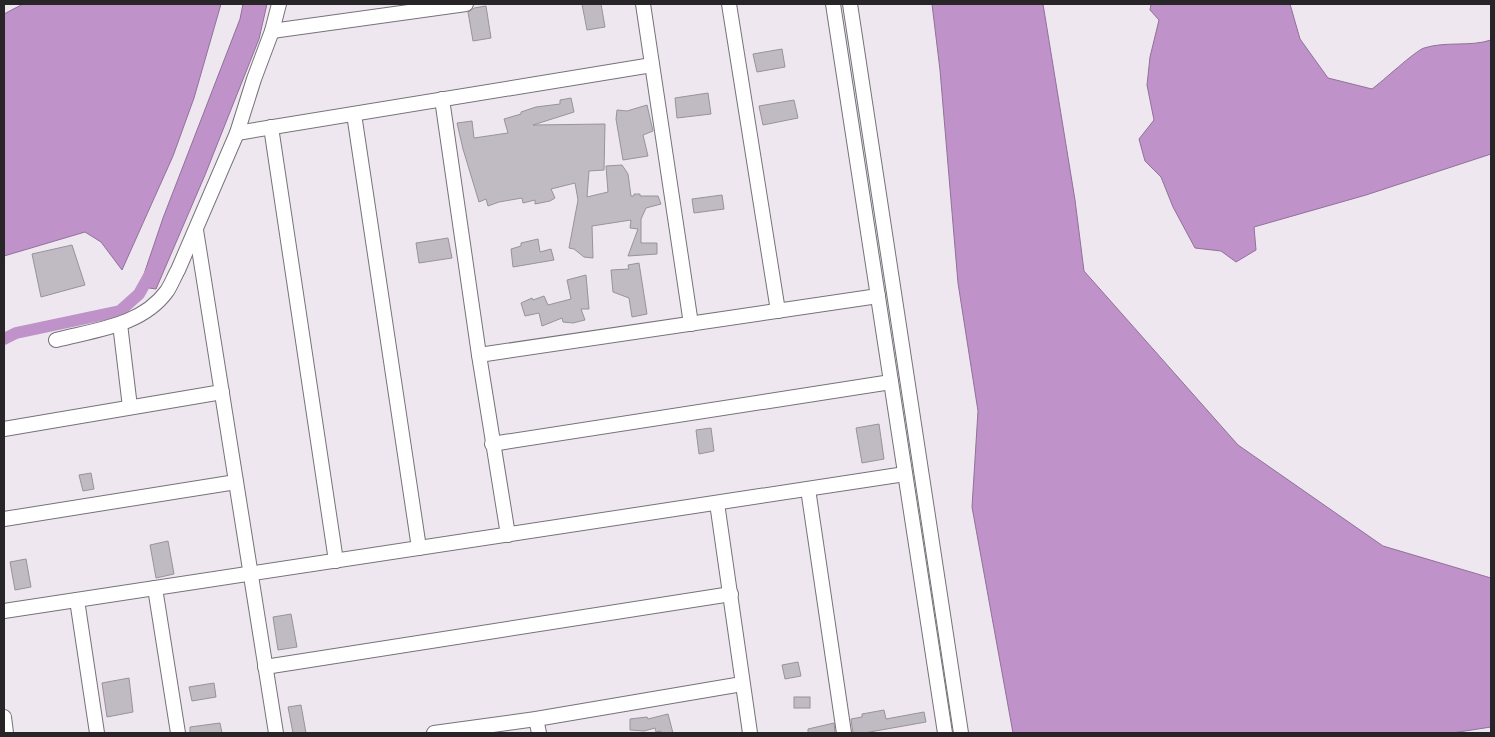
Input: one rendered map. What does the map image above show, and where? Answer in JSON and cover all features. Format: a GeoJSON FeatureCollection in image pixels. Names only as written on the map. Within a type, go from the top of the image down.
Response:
{"type":"FeatureCollection","features":[{"type":"Feature","properties":{"kind":"street"},"geometry":{"type":"LineString","coordinates":[[56,340],[120,324],[155,304],[167,291],[196,230],[237,133],[272,30],[278,4]]}},
{"type":"Feature","properties":{"kind":"street"},"geometry":{"type":"LineString","coordinates":[[272,30],[466,4]]}},
{"type":"Feature","properties":{"kind":"street"},"geometry":{"type":"LineString","coordinates":[[643,4],[691,324]]}},
{"type":"Feature","properties":{"kind":"street"},"geometry":{"type":"LineString","coordinates":[[729,4],[778,311]]}},
{"type":"Feature","properties":{"kind":"street"},"geometry":{"type":"LineString","coordinates":[[833,4],[945,733]]}},
{"type":"Feature","properties":{"kind":"street"},"geometry":{"type":"LineString","coordinates":[[850,4],[961,733]]}},
{"type":"Feature","properties":{"kind":"street"},"geometry":{"type":"LineString","coordinates":[[237,133],[652,66]]}},
{"type":"Feature","properties":{"kind":"street"},"geometry":{"type":"LineString","coordinates":[[442,100],[492,444],[508,534]]}},
{"type":"Feature","properties":{"kind":"street"},"geometry":{"type":"LineString","coordinates":[[354,114],[419,548]]}},
{"type":"Feature","properties":{"kind":"street"},"geometry":{"type":"LineString","coordinates":[[271,127],[336,561]]}},
{"type":"Feature","properties":{"kind":"street"},"geometry":{"type":"LineString","coordinates":[[196,230],[276,733]]}},
{"type":"Feature","properties":{"kind":"street"},"geometry":{"type":"LineString","coordinates":[[479,356],[878,296]]}},
{"type":"Feature","properties":{"kind":"street"},"geometry":{"type":"LineString","coordinates":[[120,324],[130,407]]}},
{"type":"Feature","properties":{"kind":"street"},"geometry":{"type":"LineString","coordinates":[[492,444],[891,382]]}},
{"type":"Feature","properties":{"kind":"street"},"geometry":{"type":"LineString","coordinates":[[4,429],[222,392]]}},
{"type":"Feature","properties":{"kind":"street"},"geometry":{"type":"LineString","coordinates":[[4,611],[905,474]]}},
{"type":"Feature","properties":{"kind":"street"},"geometry":{"type":"LineString","coordinates":[[4,519],[236,482]]}},
{"type":"Feature","properties":{"kind":"street"},"geometry":{"type":"LineString","coordinates":[[808,489],[844,733]]}},
{"type":"Feature","properties":{"kind":"street"},"geometry":{"type":"LineString","coordinates":[[717,503],[750,733]]}},
{"type":"Feature","properties":{"kind":"street"},"geometry":{"type":"LineString","coordinates":[[155,588],[178,733]]}},
{"type":"Feature","properties":{"kind":"street"},"geometry":{"type":"LineString","coordinates":[[266,667],[731,594]]}},
{"type":"Feature","properties":{"kind":"street"},"geometry":{"type":"LineString","coordinates":[[77,600],[97,733]]}},
{"type":"Feature","properties":{"kind":"street"},"geometry":{"type":"LineString","coordinates":[[442,733],[742,684]]}},
{"type":"Feature","properties":{"kind":"street"},"geometry":{"type":"LineString","coordinates":[[4,717],[6,733]]}},
{"type":"Feature","properties":{"kind":"street"},"geometry":{"type":"LineString","coordinates":[[536,719],[538,733]]}},
{"type":"Feature","properties":{"kind":"shaded area"},"geometry":{"type":"Polygon","coordinates":[[[23,4],[221,4],[194,98],[173,156],[122,270],[101,242],[85,232],[4,256],[4,14],[23,4]]]}},
{"type":"Feature","properties":{"kind":"shaded area"},"geometry":{"type":"Polygon","coordinates":[[[243,4],[267,4],[259,39],[205,175],[156,289],[149,288],[142,280],[163,218],[240,19],[243,4]]]}},
{"type":"Feature","properties":{"kind":"shaded area"},"geometry":{"type":"Polygon","coordinates":[[[932,4],[1043,4],[1075,200],[1084,271],[1238,445],[1383,546],[1491,578],[1491,727],[1452,733],[1013,733],[972,507],[978,411],[958,283],[940,70],[932,4]]]}},
{"type":"Feature","properties":{"kind":"shaded area"},"geometry":{"type":"Polygon","coordinates":[[[1151,4],[1290,4],[1300,39],[1328,78],[1372,89],[1424,48],[1491,40],[1491,154],[1366,195],[1254,227],[1256,250],[1236,262],[1221,251],[1195,248],[1173,207],[1161,177],[1145,161],[1139,139],[1154,120],[1147,85],[1150,57],[1159,20],[1150,10],[1151,4]]]}},
{"type":"Feature","properties":{"kind":"building"},"geometry":{"type":"Polygon","coordinates":[[[582,4],[601,4],[605,27],[587,30],[582,4]]]}},
{"type":"Feature","properties":{"kind":"building"},"geometry":{"type":"Polygon","coordinates":[[[486,6],[491,38],[473,41],[468,12],[474,8],[486,6]]]}},
{"type":"Feature","properties":{"kind":"building"},"geometry":{"type":"Polygon","coordinates":[[[782,49],[785,67],[757,72],[753,54],[782,49]]]}},
{"type":"Feature","properties":{"kind":"building"},"geometry":{"type":"Polygon","coordinates":[[[708,93],[711,114],[677,118],[675,98],[708,93]]]}},
{"type":"Feature","properties":{"kind":"building"},"geometry":{"type":"Polygon","coordinates":[[[571,98],[574,112],[533,125],[605,124],[604,170],[589,171],[587,197],[608,192],[606,166],[622,165],[628,174],[631,196],[640,194],[640,196],[658,196],[661,204],[646,208],[641,219],[641,243],[657,243],[657,254],[628,256],[638,229],[630,228],[631,220],[592,226],[593,258],[584,257],[574,249],[569,248],[578,200],[575,183],[551,189],[555,198],[535,204],[535,200],[523,203],[522,198],[488,206],[486,199],[479,202],[457,123],[472,121],[474,138],[508,133],[504,119],[536,107],[560,104],[560,100],[571,98]]]}},
{"type":"Feature","properties":{"kind":"building"},"geometry":{"type":"Polygon","coordinates":[[[794,100],[798,118],[763,125],[759,106],[794,100]]]}},
{"type":"Feature","properties":{"kind":"building"},"geometry":{"type":"Polygon","coordinates":[[[647,105],[653,131],[643,135],[648,156],[623,160],[616,119],[617,110],[627,111],[647,105]]]}},
{"type":"Feature","properties":{"kind":"building"},"geometry":{"type":"Polygon","coordinates":[[[722,195],[724,209],[694,213],[692,199],[722,195]]]}},
{"type":"Feature","properties":{"kind":"building"},"geometry":{"type":"Polygon","coordinates":[[[448,238],[452,258],[419,263],[416,243],[448,238]]]}},
{"type":"Feature","properties":{"kind":"building"},"geometry":{"type":"Polygon","coordinates":[[[538,239],[540,252],[551,249],[554,260],[513,267],[511,249],[521,246],[521,243],[538,239]]]}},
{"type":"Feature","properties":{"kind":"building"},"geometry":{"type":"Polygon","coordinates":[[[72,245],[85,285],[41,297],[32,254],[72,245]]]}},
{"type":"Feature","properties":{"kind":"building"},"geometry":{"type":"Polygon","coordinates":[[[639,263],[647,314],[632,317],[629,298],[613,292],[611,270],[629,269],[628,265],[639,263]]]}},
{"type":"Feature","properties":{"kind":"building"},"geometry":{"type":"Polygon","coordinates":[[[586,275],[589,309],[581,309],[585,320],[573,323],[563,322],[562,318],[542,326],[539,313],[525,316],[521,303],[532,298],[533,300],[544,296],[548,305],[571,299],[567,280],[586,275]]]}},
{"type":"Feature","properties":{"kind":"building"},"geometry":{"type":"Polygon","coordinates":[[[879,424],[884,459],[862,463],[856,428],[879,424]]]}},
{"type":"Feature","properties":{"kind":"building"},"geometry":{"type":"Polygon","coordinates":[[[711,428],[714,451],[699,454],[696,430],[711,428]]]}},
{"type":"Feature","properties":{"kind":"building"},"geometry":{"type":"Polygon","coordinates":[[[91,473],[94,489],[83,491],[79,475],[91,473]]]}},
{"type":"Feature","properties":{"kind":"building"},"geometry":{"type":"Polygon","coordinates":[[[168,541],[174,574],[156,578],[150,545],[168,541]]]}},
{"type":"Feature","properties":{"kind":"building"},"geometry":{"type":"Polygon","coordinates":[[[26,559],[31,587],[15,590],[10,562],[26,559]]]}},
{"type":"Feature","properties":{"kind":"building"},"geometry":{"type":"Polygon","coordinates":[[[291,614],[297,647],[278,650],[273,617],[291,614]]]}},
{"type":"Feature","properties":{"kind":"building"},"geometry":{"type":"Polygon","coordinates":[[[798,662],[801,676],[785,679],[782,665],[798,662]]]}},
{"type":"Feature","properties":{"kind":"building"},"geometry":{"type":"Polygon","coordinates":[[[129,678],[133,712],[107,717],[102,683],[129,678]]]}},
{"type":"Feature","properties":{"kind":"building"},"geometry":{"type":"Polygon","coordinates":[[[214,683],[216,697],[192,701],[189,687],[214,683]]]}},
{"type":"Feature","properties":{"kind":"building"},"geometry":{"type":"Polygon","coordinates":[[[794,697],[810,697],[810,708],[794,708],[794,697]]]}},
{"type":"Feature","properties":{"kind":"building"},"geometry":{"type":"Polygon","coordinates":[[[301,705],[306,733],[293,733],[288,707],[301,705]]]}},
{"type":"Feature","properties":{"kind":"building"},"geometry":{"type":"Polygon","coordinates":[[[884,710],[886,719],[924,712],[926,722],[864,733],[853,733],[851,719],[862,717],[862,714],[884,710]]]}},
{"type":"Feature","properties":{"kind":"building"},"geometry":{"type":"Polygon","coordinates":[[[668,714],[673,733],[656,732],[655,728],[644,731],[630,730],[630,719],[647,717],[648,719],[668,714]]]}},
{"type":"Feature","properties":{"kind":"building"},"geometry":{"type":"Polygon","coordinates":[[[220,723],[222,733],[190,733],[190,727],[220,723]]]}},
{"type":"Feature","properties":{"kind":"building"},"geometry":{"type":"Polygon","coordinates":[[[834,723],[835,733],[808,733],[808,729],[834,723]]]}},
{"type":"Feature","properties":{"kind":"waterway"},"geometry":{"type":"LineString","coordinates":[[4,339],[16,333],[120,311],[139,294],[153,269]]}}]}
